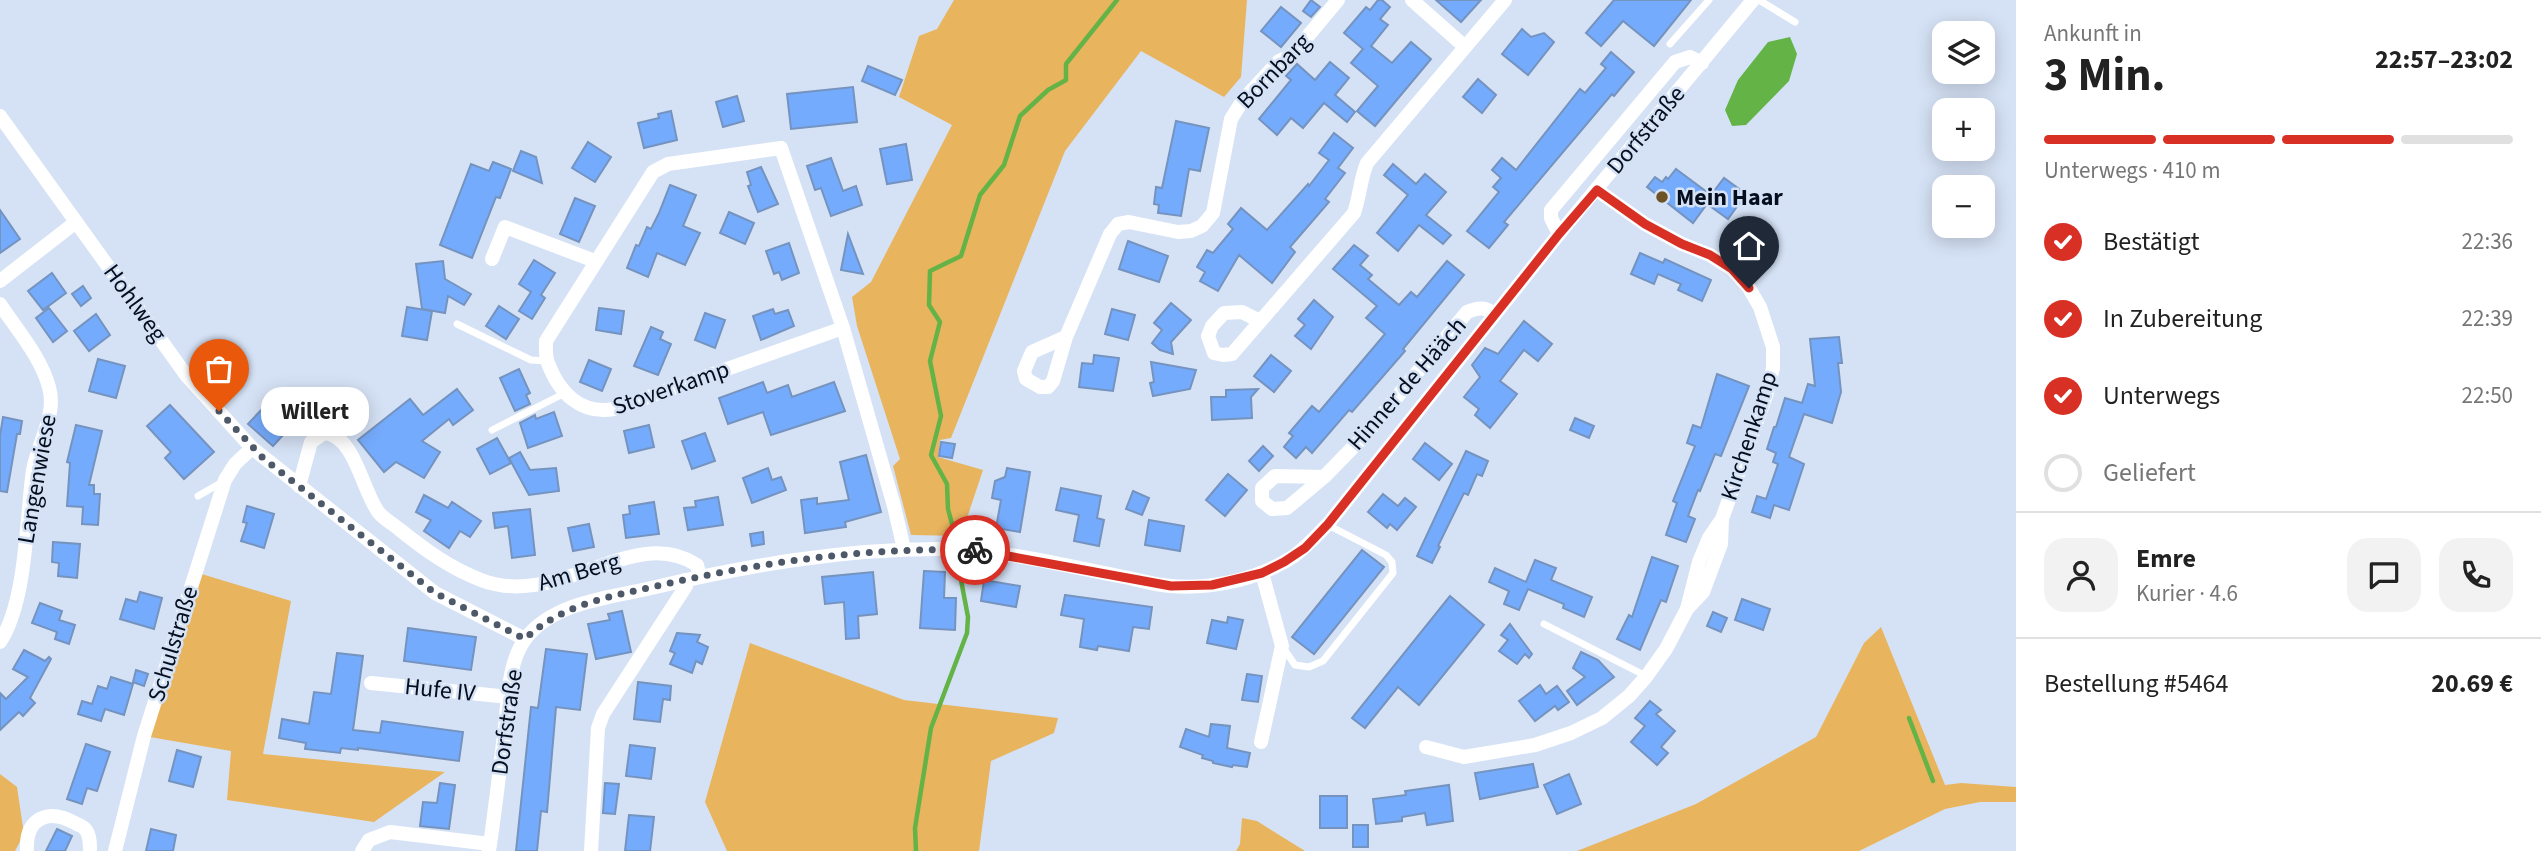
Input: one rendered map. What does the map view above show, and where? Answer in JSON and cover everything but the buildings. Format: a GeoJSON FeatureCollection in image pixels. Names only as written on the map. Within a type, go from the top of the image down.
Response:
{"type":"FeatureCollection","features":[{"type":"Feature","properties":{"kind":"street","name":"Bornbarg"},"geometry":{"type":"LineString","coordinates":[[1066,337],[1110,234],[1118,224],[1129,222],[1178,232],[1191,231],[1202,226],[1213,213],[1231,119],[1236,109],[1279,61],[1293,55],[1338,0]]}},
{"type":"Feature","properties":{"kind":"street"},"geometry":{"type":"LineString","coordinates":[[1412,0],[1464,46]]}},
{"type":"Feature","properties":{"kind":"street"},"geometry":{"type":"LineString","coordinates":[[1260,321],[1354,213],[1359,201],[1361,176],[1367,163],[1505,0]]}},
{"type":"Feature","properties":{"kind":"street","name":"Dorfstraße"},"geometry":{"type":"LineString","coordinates":[[490,848],[512,673],[525,639],[540,624],[586,603],[694,574],[904,550],[976,550],[1171,586],[1212,585],[1262,573],[1305,548],[1328,524],[1559,234],[1702,63],[1750,1]]}},
{"type":"Feature","properties":{"kind":"street"},"geometry":{"type":"LineString","coordinates":[[1559,234],[1550,210],[1616,130],[1675,61],[1690,57],[1702,63]]}},
{"type":"Feature","properties":{"kind":"street","name":"Hohlweg"},"geometry":{"type":"LineString","coordinates":[[0,116],[186,375],[252,448],[435,593],[525,639]]}},
{"type":"Feature","properties":{"kind":"street"},"geometry":{"type":"LineString","coordinates":[[547,361],[546,341],[653,172],[660,166],[781,148],[843,328],[904,550]]}},
{"type":"Feature","properties":{"kind":"street","name":"Kirchenkamp"},"geometry":{"type":"LineString","coordinates":[[1426,747],[1464,757],[1535,745],[1571,733],[1602,718],[1647,677],[1688,609],[1703,592],[1721,544],[1722,519],[1766,396],[1773,368],[1773,347],[1764,316],[1749,288],[1732,269],[1710,255],[1682,244],[1645,224],[1597,190]]}},
{"type":"Feature","properties":{"kind":"street"},"geometry":{"type":"LineString","coordinates":[[0,281],[76,222]]}},
{"type":"Feature","properties":{"kind":"street"},"geometry":{"type":"LineString","coordinates":[[492,260],[505,227],[595,261]]}},
{"type":"Feature","properties":{"kind":"street","name":"Langenwiese"},"geometry":{"type":"LineString","coordinates":[[0,304],[42,367],[50,389],[51,412],[34,466],[20,584],[0,642]]}},
{"type":"Feature","properties":{"kind":"street","name":"Hinner de Hääch"},"geometry":{"type":"LineString","coordinates":[[1324,477],[1368,432],[1467,312],[1487,308],[1495,314]]}},
{"type":"Feature","properties":{"kind":"street","name":"Stoverkamp"},"geometry":{"type":"LineString","coordinates":[[547,361],[566,393],[578,405],[600,412],[843,328]]}},
{"type":"Feature","properties":{"kind":"street","name":"Am Berg"},"geometry":{"type":"LineString","coordinates":[[299,486],[311,442],[324,433],[333,433],[344,442],[379,513],[435,557],[482,581],[516,587],[547,584],[638,554],[658,551],[684,557],[694,574]]}},
{"type":"Feature","properties":{"kind":"street","name":"Schulstraße"},"geometry":{"type":"LineString","coordinates":[[115,851],[144,736],[225,480],[234,464],[252,448]]}},
{"type":"Feature","properties":{"kind":"street"},"geometry":{"type":"LineString","coordinates":[[1261,742],[1282,646],[1262,573]]}},
{"type":"Feature","properties":{"kind":"street"},"geometry":{"type":"LineString","coordinates":[[590,851],[598,728],[603,714],[694,574]]}},
{"type":"Feature","properties":{"kind":"street","name":"Hufe IV"},"geometry":{"type":"LineString","coordinates":[[371,683],[509,698]]}},
{"type":"Feature","properties":{"kind":"street"},"geometry":{"type":"LineString","coordinates":[[27,851],[28,831],[33,824],[41,818],[53,815],[65,817],[85,829],[90,851]]}},
{"type":"Feature","properties":{"kind":"street"},"geometry":{"type":"LineString","coordinates":[[362,851],[369,840],[390,832],[490,848]]}},
{"type":"Feature","properties":{"kind":"lane"},"geometry":{"type":"LineString","coordinates":[[1670,44],[1709,0]]}},
{"type":"Feature","properties":{"kind":"lane"},"geometry":{"type":"LineString","coordinates":[[1750,1],[1795,22]]}},
{"type":"Feature","properties":{"kind":"lane"},"geometry":{"type":"LineString","coordinates":[[457,324],[531,360],[547,361]]}},
{"type":"Feature","properties":{"kind":"lane"},"geometry":{"type":"LineString","coordinates":[[492,430],[566,393]]}},
{"type":"Feature","properties":{"kind":"lane"},"geometry":{"type":"LineString","coordinates":[[198,496],[225,480]]}},
{"type":"Feature","properties":{"kind":"lane"},"geometry":{"type":"LineString","coordinates":[[1282,646],[1295,665],[1309,667],[1323,661],[1394,573],[1392,562],[1386,555],[1328,524]]}},
{"type":"Feature","properties":{"kind":"lane"},"geometry":{"type":"LineString","coordinates":[[1544,624],[1647,677]]}},
{"type":"Feature","properties":{"kind":"shaded area"},"geometry":{"type":"Polygon","coordinates":[[[954,0],[1247,0],[1241,77],[1224,97],[1141,51],[1065,151],[951,438],[940,440],[938,457],[983,470],[961,536],[911,535],[893,466],[900,459],[857,326],[852,297],[871,282],[952,125],[899,97],[919,36],[937,29],[954,0]]]}},
{"type":"Feature","properties":{"kind":"shaded area"},"geometry":{"type":"Polygon","coordinates":[[[1790,37],[1797,54],[1789,81],[1746,125],[1732,126],[1725,110],[1738,80],[1768,42],[1790,37]]]}},
{"type":"Feature","properties":{"kind":"shaded area"},"geometry":{"type":"Polygon","coordinates":[[[195,572],[291,601],[263,754],[445,772],[374,822],[227,800],[231,751],[144,736],[195,572]]]}},
{"type":"Feature","properties":{"kind":"shaded area"},"geometry":{"type":"Polygon","coordinates":[[[1881,627],[1945,785],[1961,783],[2016,787],[2016,802],[1980,802],[1945,809],[1859,851],[1577,851],[1696,804],[1816,737],[1864,643],[1881,627]]]}},
{"type":"Feature","properties":{"kind":"shaded area"},"geometry":{"type":"Polygon","coordinates":[[[750,643],[904,700],[1058,718],[1054,733],[991,761],[979,851],[727,851],[705,802],[750,643]]]}},
{"type":"Feature","properties":{"kind":"shaded area"},"geometry":{"type":"Polygon","coordinates":[[[0,774],[17,787],[24,834],[15,851],[0,851],[0,774]]]}},
{"type":"Feature","properties":{"kind":"shaded area"},"geometry":{"type":"Polygon","coordinates":[[[1242,818],[1257,821],[1305,851],[1236,851],[1240,844],[1242,818]]]}},
{"type":"Feature","properties":{"kind":"waterway"},"geometry":{"type":"LineString","coordinates":[[955,535],[948,509],[947,484],[931,455],[941,416],[930,361],[940,322],[929,305],[930,271],[961,256],[980,195],[1004,165],[1020,116],[1048,90],[1066,80],[1066,64],[1117,0]]}},
{"type":"Feature","properties":{"kind":"waterway"},"geometry":{"type":"LineString","coordinates":[[916,851],[915,828],[931,728],[967,633],[968,617],[958,564]]}},
{"type":"Feature","properties":{"kind":"waterway"},"geometry":{"type":"LineString","coordinates":[[1909,718],[1933,781]]}},
{"type":"Feature","properties":{"kind":"way so far"},"geometry":{"type":"LineString","coordinates":[[219,411],[263,458],[435,593],[525,639],[540,624],[586,603],[700,577],[842,555],[904,550],[975,550]]}},
{"type":"Feature","properties":{"kind":"place","name":"Mein Haar"},"geometry":{"type":"Point","coordinates":[1662,197]}},
{"type":"Feature","properties":{"kind":"place","name":"Willert"},"geometry":{"type":"Point","coordinates":[219,411]}},
{"type":"Feature","properties":{"kind":"route"},"geometry":{"type":"LineString","coordinates":[[975,550],[1171,586],[1212,585],[1237,580],[1262,573],[1284,562],[1305,548],[1328,524],[1597,190],[1645,224],[1682,244],[1710,255],[1732,269],[1749,288]]}}]}
